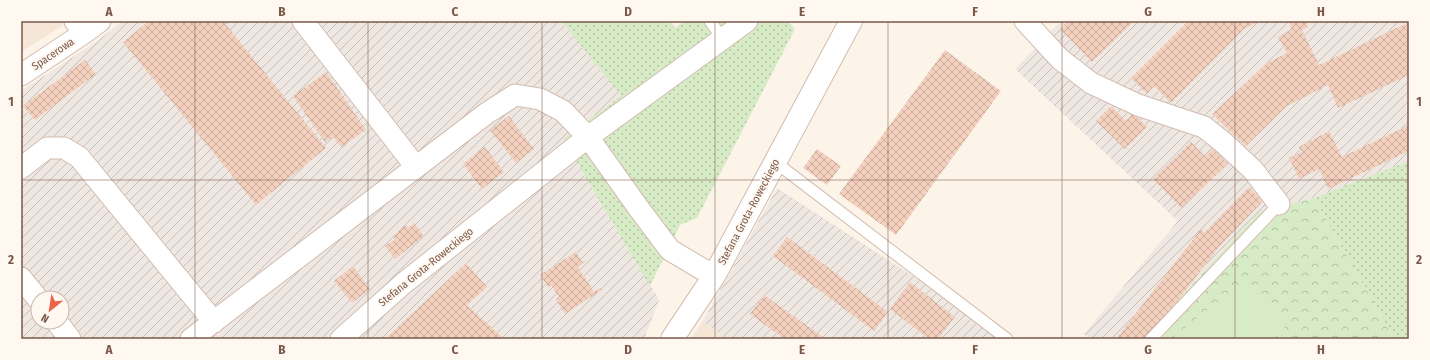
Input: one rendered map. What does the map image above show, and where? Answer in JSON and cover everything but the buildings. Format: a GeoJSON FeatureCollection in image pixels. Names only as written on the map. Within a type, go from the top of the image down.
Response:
{"type":"FeatureCollection","features":[{"type":"Feature","properties":{"kind":"street"},"geometry":{"type":"LineString","coordinates":[[303,21],[416,167]]}},
{"type":"Feature","properties":{"kind":"street","name":"Stefana Grota-Roweckiego"},"geometry":{"type":"LineString","coordinates":[[341,339],[404,284],[588,137],[747,21]]}},
{"type":"Feature","properties":{"kind":"street","name":"Stefana Grota-Roweckiego"},"geometry":{"type":"LineString","coordinates":[[191,339],[487,113],[515,95],[540,99],[563,111],[588,137],[670,250],[714,276],[851,21]]}},
{"type":"Feature","properties":{"kind":"street"},"geometry":{"type":"LineString","coordinates":[[1025,21],[1060,60],[1091,83],[1138,105],[1204,127],[1253,170],[1279,204]]}},
{"type":"Feature","properties":{"kind":"street","name":"Spacerowa"},"geometry":{"type":"LineString","coordinates":[[21,75],[86,25]]}},
{"type":"Feature","properties":{"kind":"street"},"geometry":{"type":"LineString","coordinates":[[21,168],[47,148],[64,148],[79,156],[214,322]]}},
{"type":"Feature","properties":{"kind":"street"},"geometry":{"type":"LineString","coordinates":[[672,339],[714,276]]}},
{"type":"Feature","properties":{"kind":"street"},"geometry":{"type":"LineString","coordinates":[[21,278],[31,290]]}},
{"type":"Feature","properties":{"kind":"street"},"geometry":{"type":"LineString","coordinates":[[63,330],[70,339]]}},
{"type":"Feature","properties":{"kind":"lane"},"geometry":{"type":"LineString","coordinates":[[710,21],[723,39]]}},
{"type":"Feature","properties":{"kind":"lane"},"geometry":{"type":"LineString","coordinates":[[775,162],[1007,339]]}},
{"type":"Feature","properties":{"kind":"lane"},"geometry":{"type":"LineString","coordinates":[[1151,339],[1279,204]]}},
{"type":"Feature","properties":{"kind":"shaded area"},"geometry":{"type":"Polygon","coordinates":[[[21,21],[70,21],[21,52],[21,21]]]}},
{"type":"Feature","properties":{"kind":"shaded area"},"geometry":{"type":"Polygon","coordinates":[[[122,21],[561,21],[621,96],[563,139],[659,300],[644,339],[21,339],[21,91],[96,42],[122,21]]]}},
{"type":"Feature","properties":{"kind":"shaded area"},"geometry":{"type":"Polygon","coordinates":[[[1061,21],[1409,21],[1409,161],[1314,198],[1259,212],[1142,339],[1091,339],[1084,334],[1178,221],[1015,69],[1061,21]]]}},
{"type":"Feature","properties":{"kind":"shaded area"},"geometry":{"type":"Polygon","coordinates":[[[777,188],[1010,339],[726,339],[703,321],[777,188]]]}},
{"type":"Feature","properties":{"kind":"shaded area"},"geometry":{"type":"Polygon","coordinates":[[[703,321],[726,339],[690,339],[703,321]]]}},
{"type":"Feature","properties":{"kind":"green space"},"geometry":{"type":"Polygon","coordinates":[[[561,21],[670,21],[675,28],[684,21],[788,21],[795,29],[697,218],[680,225],[650,286],[563,139],[621,96],[561,21]]]}},
{"type":"Feature","properties":{"kind":"green space"},"geometry":{"type":"Polygon","coordinates":[[[1409,161],[1409,338],[1394,339],[1314,198],[1409,161]]]}},
{"type":"Feature","properties":{"kind":"green space"},"geometry":{"type":"Polygon","coordinates":[[[1314,198],[1394,339],[1142,339],[1259,212],[1314,198]]]}},
{"type":"Feature","properties":{"kind":"green space"},"geometry":{"type":"Polygon","coordinates":[[[1246,279],[1286,329],[1273,339],[1171,339],[1246,279]]]}},
{"type":"Feature","properties":{"kind":"green space"},"geometry":{"type":"Polygon","coordinates":[[[1287,330],[1295,339],[1276,339],[1287,330]]]}}]}
